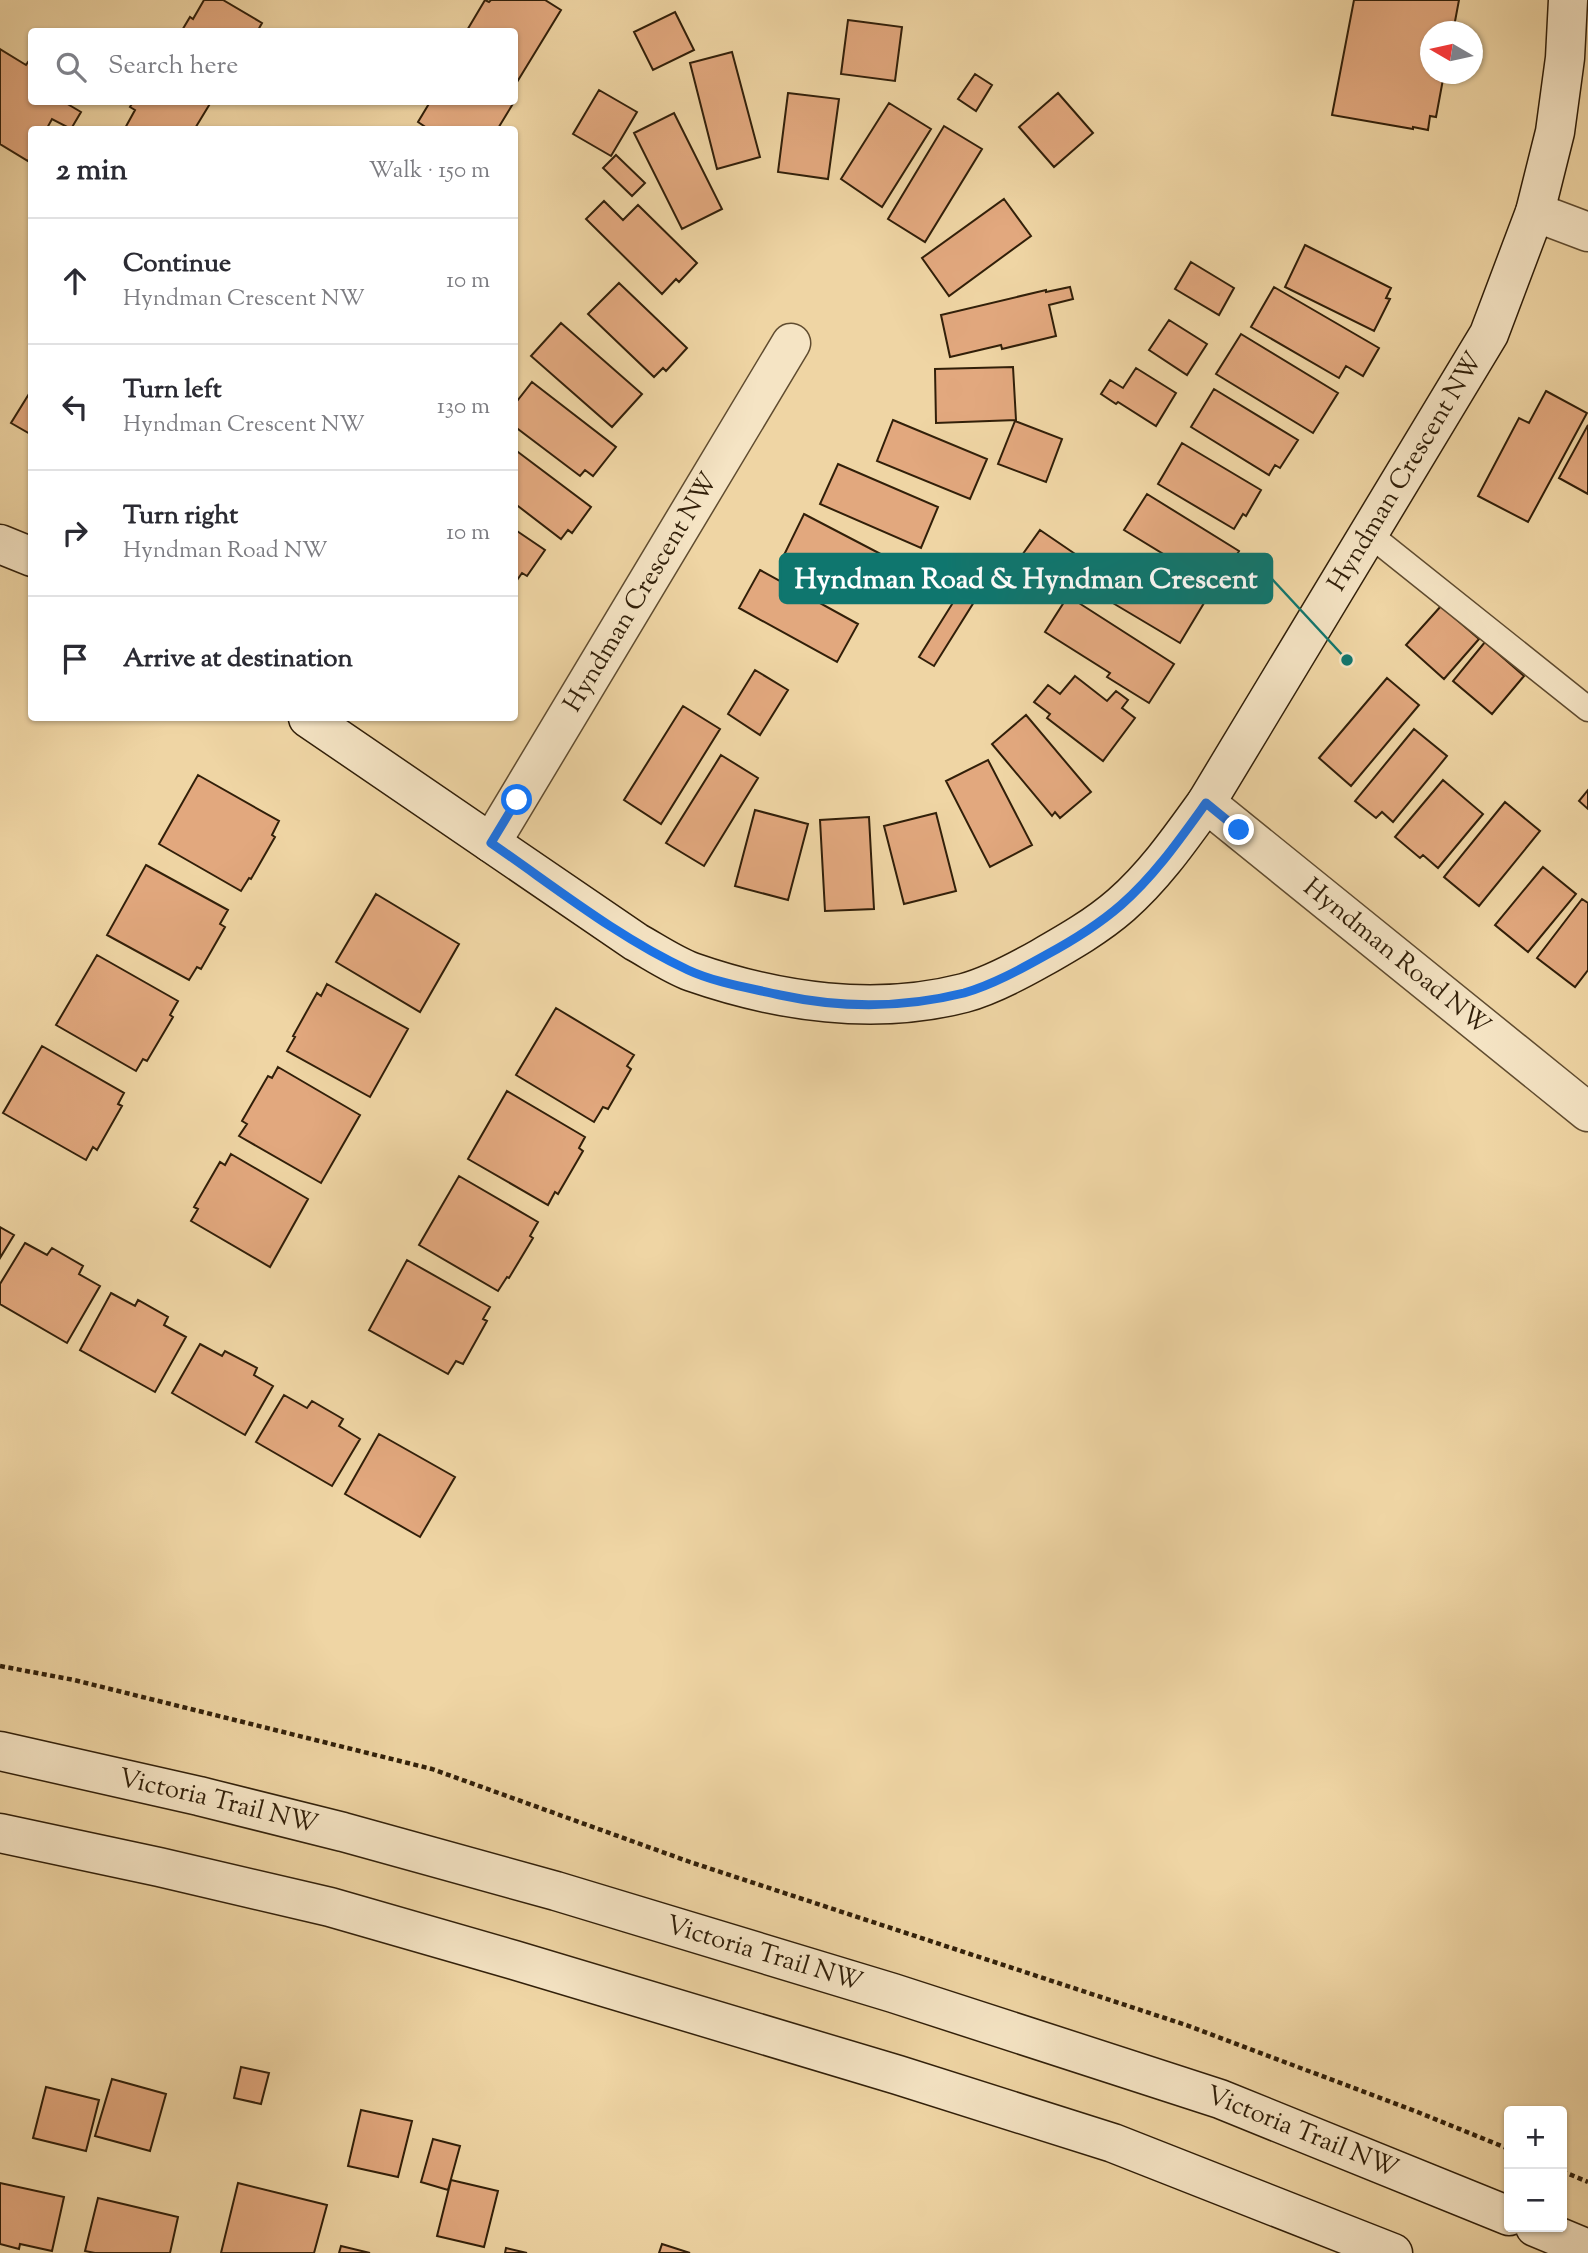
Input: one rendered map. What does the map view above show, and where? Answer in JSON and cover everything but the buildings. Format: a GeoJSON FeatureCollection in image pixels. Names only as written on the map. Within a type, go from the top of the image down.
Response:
{"type":"FeatureCollection","features":[{"type":"Feature","properties":{"kind":"street","name":"Hyndman Crescent NW"},"geometry":{"type":"LineString","coordinates":[[312,721],[636,942],[690,971],[745,987],[809,1001],[914,1003],[967,992],[1023,968],[1074,940],[1121,905],[1166,859],[1206,803],[1489,334],[1535,212],[1555,132],[1565,58],[1567,0]]}},
{"type":"Feature","properties":{"kind":"street"},"geometry":{"type":"LineString","coordinates":[[1535,212],[1588,232]]}},
{"type":"Feature","properties":{"kind":"street","name":"Hyndman Crescent NW"},"geometry":{"type":"LineString","coordinates":[[491,843],[791,343]]}},
{"type":"Feature","properties":{"kind":"street"},"geometry":{"type":"LineString","coordinates":[[0,544],[28,555]]}},
{"type":"Feature","properties":{"kind":"street","name":"Hyndman Road NW"},"geometry":{"type":"LineString","coordinates":[[1206,803],[1588,1112]]}},
{"type":"Feature","properties":{"kind":"street","name":"Victoria Trail NW"},"geometry":{"type":"LineString","coordinates":[[0,1751],[344,1832],[556,1891],[893,1993],[1220,2099],[1504,2214]]}},
{"type":"Feature","properties":{"kind":"street"},"geometry":{"type":"LineString","coordinates":[[0,1833],[330,1907],[898,2075],[1113,2143],[1393,2253]]}},
{"type":"Feature","properties":{"kind":"street"},"geometry":{"type":"LineString","coordinates":[[1547,2232],[1588,2249]]}},
{"type":"Feature","properties":{"kind":"lane"},"geometry":{"type":"LineString","coordinates":[[1369,534],[1588,709]]}},
{"type":"Feature","properties":{"kind":"path"},"geometry":{"type":"LineString","coordinates":[[0,1666],[74,1680],[432,1769],[690,1862],[1186,2025],[1504,2147]]}},
{"type":"Feature","properties":{"kind":"path"},"geometry":{"type":"LineString","coordinates":[[1567,2173],[1588,2182]]}},
{"type":"Feature","properties":{"kind":"place","name":"Hyndman Road & Hyndman Crescent"},"geometry":{"type":"Point","coordinates":[1347,660]}},
{"type":"Feature","properties":{"kind":"route"},"geometry":{"type":"LineString","coordinates":[[517,800],[491,843],[636,942],[690,971],[745,987],[809,1001],[865,1004],[914,1003],[967,992],[1023,968],[1074,940],[1121,905],[1166,859],[1206,803],[1239,830]]}}]}
